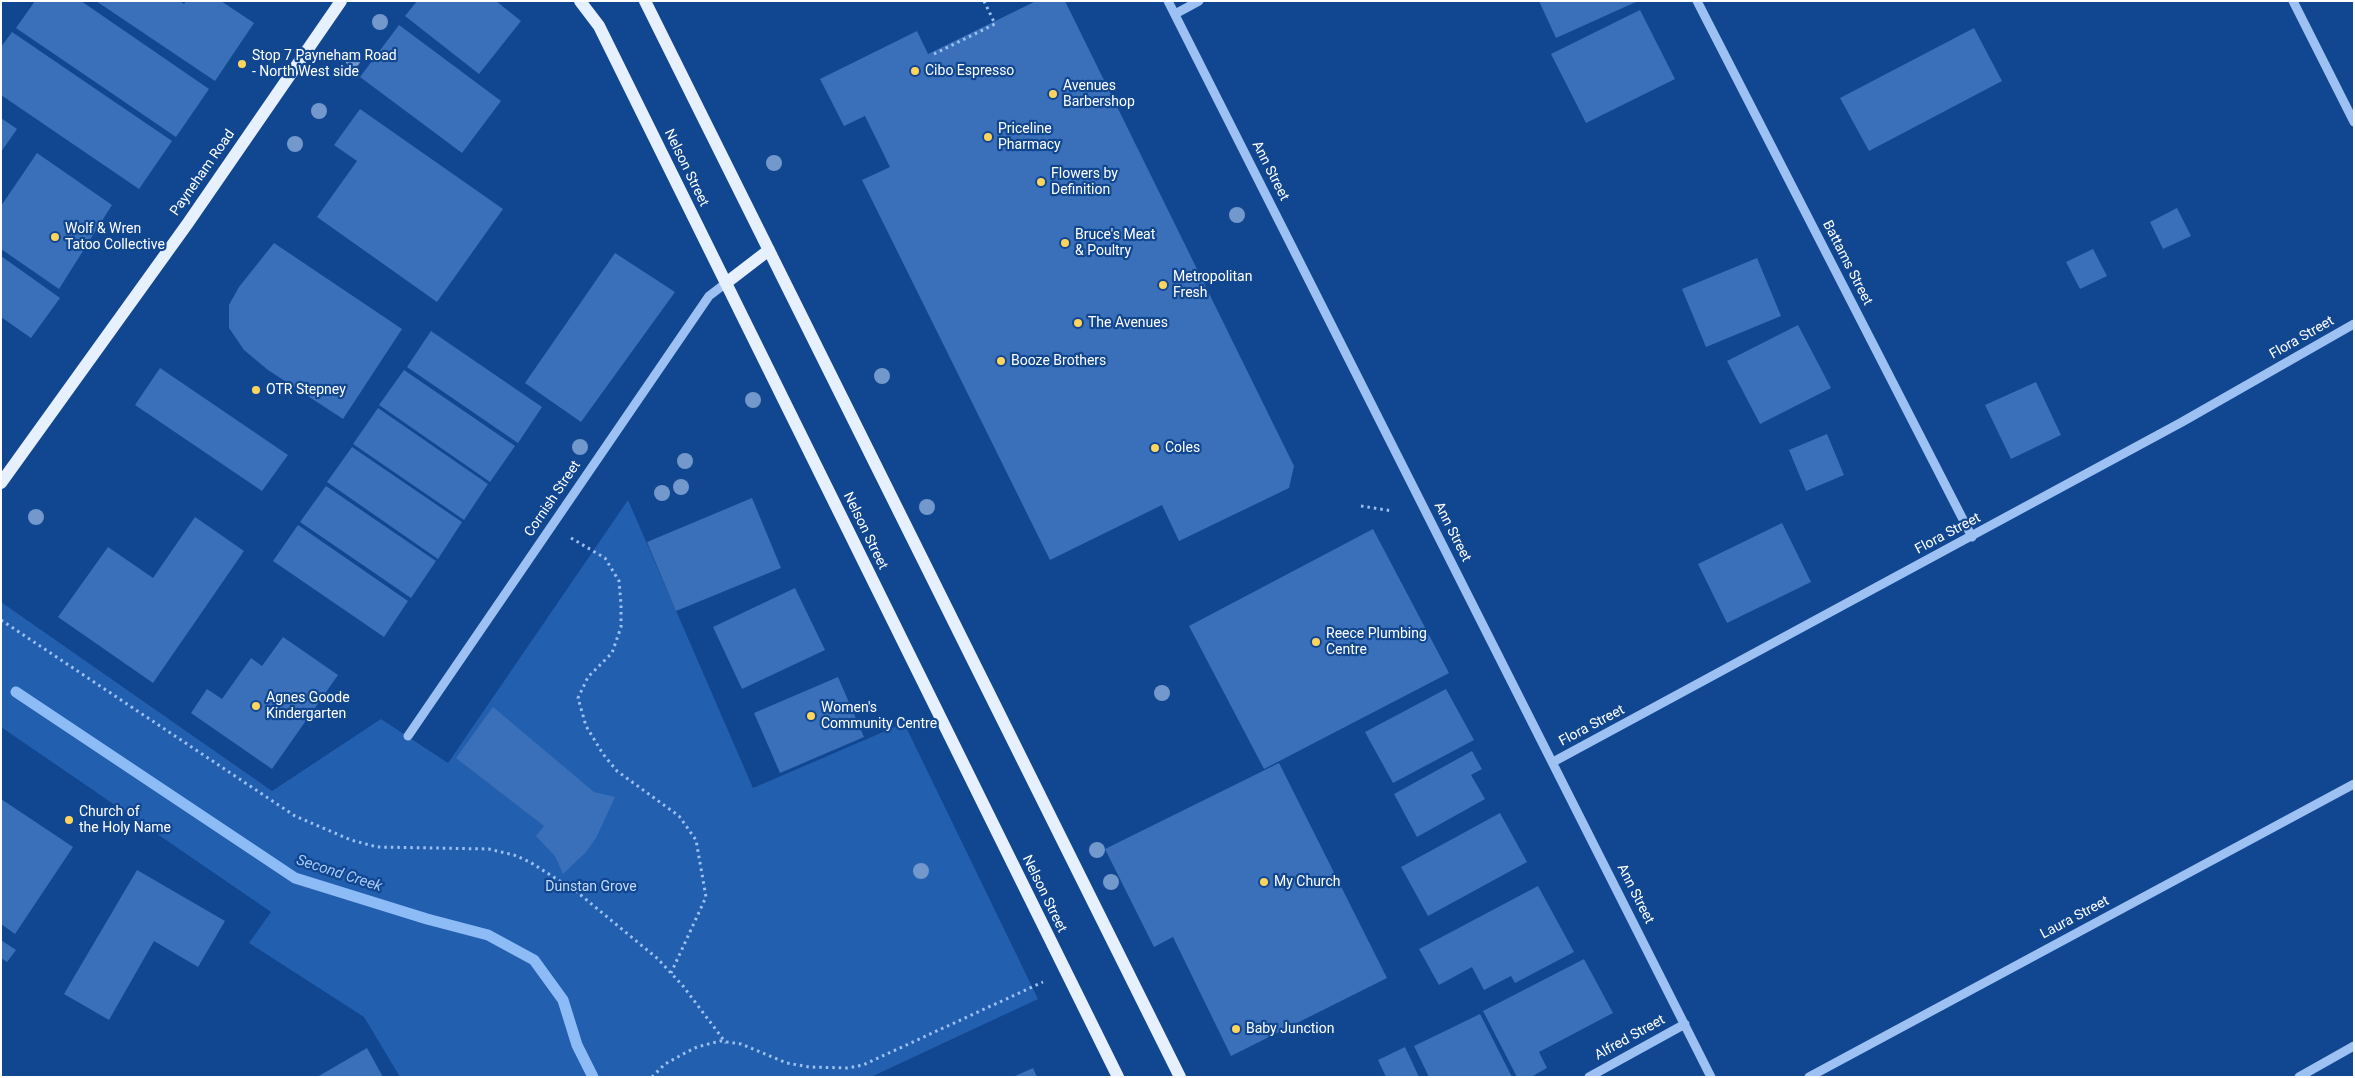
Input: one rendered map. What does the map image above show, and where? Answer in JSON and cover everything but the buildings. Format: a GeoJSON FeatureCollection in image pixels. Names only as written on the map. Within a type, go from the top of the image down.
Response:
{"type":"FeatureCollection","features":[{"type":"Feature","properties":{"kind":"main road","name":"Payneham Road"},"geometry":{"type":"LineString","coordinates":[[1,483],[188,223],[341,1]]}},
{"type":"Feature","properties":{"kind":"main road","name":"Nelson Street"},"geometry":{"type":"LineString","coordinates":[[580,1],[599,26],[1118,1077]]}},
{"type":"Feature","properties":{"kind":"main road"},"geometry":{"type":"LineString","coordinates":[[645,1],[1180,1077]]}},
{"type":"Feature","properties":{"kind":"main road"},"geometry":{"type":"LineString","coordinates":[[726,283],[769,250]]}},
{"type":"Feature","properties":{"kind":"street","name":"Ann Street"},"geometry":{"type":"LineString","coordinates":[[1168,1],[1711,1077]]}},
{"type":"Feature","properties":{"kind":"street"},"geometry":{"type":"LineString","coordinates":[[1175,14],[1199,1]]}},
{"type":"Feature","properties":{"kind":"street","name":"Battams Street"},"geometry":{"type":"LineString","coordinates":[[1697,1],[1972,537]]}},
{"type":"Feature","properties":{"kind":"street"},"geometry":{"type":"LineString","coordinates":[[2293,1],[2354,122]]}},
{"type":"Feature","properties":{"kind":"street","name":"Cornish Street"},"geometry":{"type":"LineString","coordinates":[[408,736],[709,296],[726,283]]}},
{"type":"Feature","properties":{"kind":"street","name":"Flora Street"},"geometry":{"type":"LineString","coordinates":[[1553,762],[1972,537],[2182,422],[2354,324]]}},
{"type":"Feature","properties":{"kind":"street","name":"Laura Street"},"geometry":{"type":"LineString","coordinates":[[1809,1077],[2354,784]]}},
{"type":"Feature","properties":{"kind":"street","name":"Alfred Street"},"geometry":{"type":"LineString","coordinates":[[1589,1077],[1684,1024]]}},
{"type":"Feature","properties":{"kind":"street"},"geometry":{"type":"LineString","coordinates":[[2299,1077],[2354,1046]]}},
{"type":"Feature","properties":{"kind":"path"},"geometry":{"type":"LineString","coordinates":[[934,54],[995,24],[984,1]]}},
{"type":"Feature","properties":{"kind":"path"},"geometry":{"type":"LineString","coordinates":[[1361,506],[1393,511]]}},
{"type":"Feature","properties":{"kind":"path"},"geometry":{"type":"LineString","coordinates":[[551,526],[605,558],[619,581],[621,627],[618,636],[612,653],[588,677],[578,698],[586,726],[603,754],[617,771],[679,816],[696,840],[706,897],[671,973]]}},
{"type":"Feature","properties":{"kind":"path"},"geometry":{"type":"LineString","coordinates":[[1,620],[294,816],[351,840],[377,847],[489,849],[514,855],[546,872],[577,892],[624,929],[671,973],[726,1043]]}},
{"type":"Feature","properties":{"kind":"path"},"geometry":{"type":"LineString","coordinates":[[652,1077],[666,1064],[697,1047],[720,1041],[741,1044],[787,1063],[828,1068],[863,1065],[1066,971]]}},
{"type":"Feature","properties":{"kind":"green space","name":"Dunstan Grove"},"geometry":{"type":"Polygon","coordinates":[[[628,500],[753,788],[904,723],[1038,999],[871,1077],[400,1077],[364,1017],[249,943],[271,912],[1,727],[1,602],[272,791],[381,719],[448,763],[628,500]]]}},
{"type":"Feature","properties":{"kind":"waterway","name":"Second Creek"},"geometry":{"type":"LineString","coordinates":[[16,692],[295,878],[427,919],[488,935],[534,960],[563,1000],[577,1045],[593,1077]]}},
{"type":"Feature","properties":{"kind":"place","name":"Stop 7 Payneham Road - North West side"},"geometry":{"type":"Point","coordinates":[242,64]}},
{"type":"Feature","properties":{"kind":"place","name":"Cibo Espresso"},"geometry":{"type":"Point","coordinates":[915,71]}},
{"type":"Feature","properties":{"kind":"place","name":"Avenues Barbershop"},"geometry":{"type":"Point","coordinates":[1053,94]}},
{"type":"Feature","properties":{"kind":"place","name":"Priceline Pharmacy"},"geometry":{"type":"Point","coordinates":[988,137]}},
{"type":"Feature","properties":{"kind":"place","name":"Flowers by Definition"},"geometry":{"type":"Point","coordinates":[1041,182]}},
{"type":"Feature","properties":{"kind":"place","name":"Wolf & Wren Tatoo Collective"},"geometry":{"type":"Point","coordinates":[55,237]}},
{"type":"Feature","properties":{"kind":"place","name":"Bruce's Meat & Poultry"},"geometry":{"type":"Point","coordinates":[1065,243]}},
{"type":"Feature","properties":{"kind":"place","name":"Metropolitan Fresh"},"geometry":{"type":"Point","coordinates":[1163,285]}},
{"type":"Feature","properties":{"kind":"place","name":"The Avenues"},"geometry":{"type":"Point","coordinates":[1078,323]}},
{"type":"Feature","properties":{"kind":"place","name":"Booze Brothers"},"geometry":{"type":"Point","coordinates":[1001,361]}},
{"type":"Feature","properties":{"kind":"place","name":"OTR Stepney"},"geometry":{"type":"Point","coordinates":[256,390]}},
{"type":"Feature","properties":{"kind":"place","name":"Coles"},"geometry":{"type":"Point","coordinates":[1155,448]}},
{"type":"Feature","properties":{"kind":"place","name":"Reece Plumbing Centre"},"geometry":{"type":"Point","coordinates":[1316,642]}},
{"type":"Feature","properties":{"kind":"place","name":"Agnes Goode Kindergarten"},"geometry":{"type":"Point","coordinates":[256,706]}},
{"type":"Feature","properties":{"kind":"place","name":"Women's Community Centre"},"geometry":{"type":"Point","coordinates":[811,716]}},
{"type":"Feature","properties":{"kind":"place","name":"Church of the Holy Name"},"geometry":{"type":"Point","coordinates":[69,820]}},
{"type":"Feature","properties":{"kind":"place","name":"My Church"},"geometry":{"type":"Point","coordinates":[1264,882]}},
{"type":"Feature","properties":{"kind":"place","name":"Baby Junction"},"geometry":{"type":"Point","coordinates":[1236,1029]}}]}
